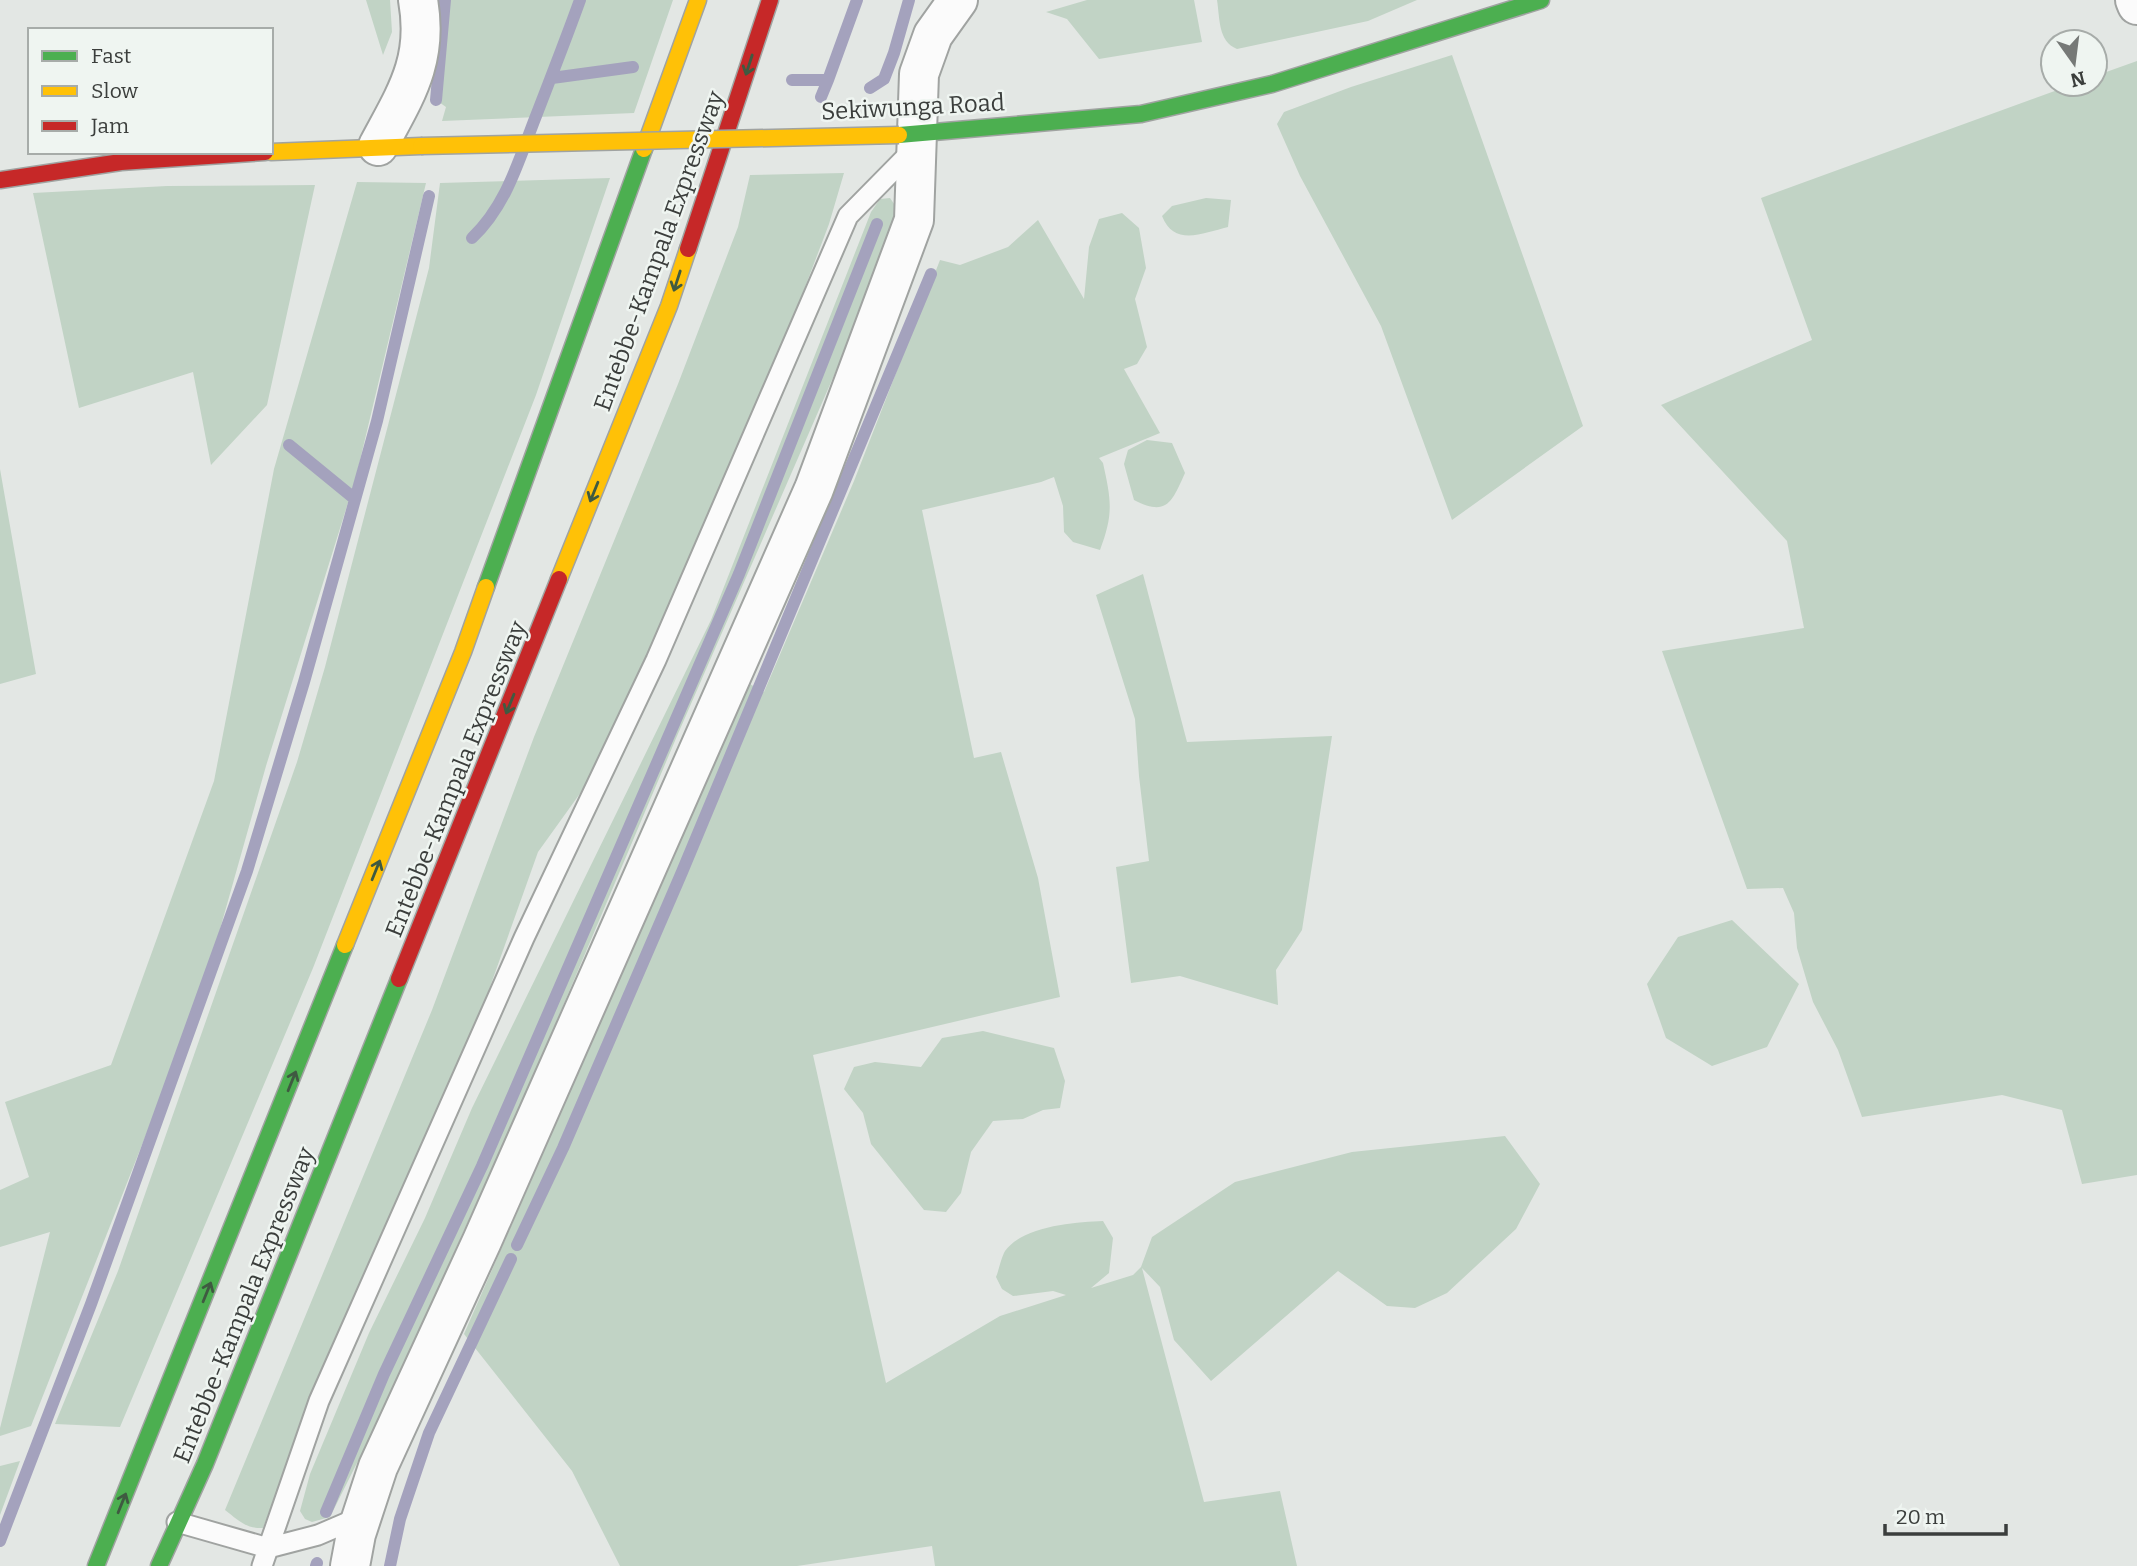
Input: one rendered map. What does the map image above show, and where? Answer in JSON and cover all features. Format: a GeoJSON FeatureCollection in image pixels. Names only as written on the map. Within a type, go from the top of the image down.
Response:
{"type":"FeatureCollection","features":[{"type":"Feature","properties":{"kind":"main road","name":"Entebbe-Kampala Expressway"},"geometry":{"type":"LineString","coordinates":[[96,1566],[463,652],[698,0]]}},
{"type":"Feature","properties":{"kind":"main road","name":"Entebbe-Kampala Expressway"},"geometry":{"type":"LineString","coordinates":[[159,1566],[241,1375],[668,306],[771,0]]}},
{"type":"Feature","properties":{"kind":"main road","name":"Sekiwunga Road"},"geometry":{"type":"LineString","coordinates":[[273,152],[378,146],[911,138],[1059,120],[1141,114],[1272,85],[1541,0]]}},
{"type":"Feature","properties":{"kind":"main road"},"geometry":{"type":"LineString","coordinates":[[0,180],[121,162],[236,154]]}},
{"type":"Feature","properties":{"kind":"street"},"geometry":{"type":"LineString","coordinates":[[378,146],[412,82],[421,44],[418,0]]}},
{"type":"Feature","properties":{"kind":"street"},"geometry":{"type":"LineString","coordinates":[[350,1566],[361,1516],[378,1466],[481,1241],[814,489],[915,220],[911,138],[919,74],[933,35],[958,0]]}},
{"type":"Feature","properties":{"kind":"lane"},"geometry":{"type":"LineString","coordinates":[[265,1557],[319,1401],[524,938],[656,660],[848,216],[911,138]]}},
{"type":"Feature","properties":{"kind":"lane"},"geometry":{"type":"LineString","coordinates":[[177,1522],[265,1557],[361,1516]]}},
{"type":"Feature","properties":{"kind":"green space"},"geometry":{"type":"Polygon","coordinates":[[[366,0],[390,0],[392,32],[383,55],[366,0]]]}},
{"type":"Feature","properties":{"kind":"green space"},"geometry":{"type":"Polygon","coordinates":[[[439,0],[673,0],[634,113],[442,121],[446,107],[436,100],[439,0]]]}},
{"type":"Feature","properties":{"kind":"green space"},"geometry":{"type":"Polygon","coordinates":[[[1087,0],[1194,0],[1202,42],[1099,59],[1067,19],[1046,12],[1087,0]]]}},
{"type":"Feature","properties":{"kind":"green space"},"geometry":{"type":"Polygon","coordinates":[[[1217,0],[1417,0],[1368,21],[1237,49],[1226,41],[1223,35],[1217,0]]]}},
{"type":"Feature","properties":{"kind":"green space"},"geometry":{"type":"Polygon","coordinates":[[[1452,55],[1583,426],[1452,520],[1381,326],[1300,176],[1277,124],[1284,112],[1351,87],[1452,55]]]}},
{"type":"Feature","properties":{"kind":"green space"},"geometry":{"type":"Polygon","coordinates":[[[2137,61],[2137,1175],[2082,1184],[2062,1110],[2002,1095],[1862,1117],[1838,1050],[1813,1002],[1797,948],[1794,913],[1783,888],[1747,889],[1662,651],[1804,628],[1787,541],[1661,405],[1812,340],[1761,198],[2039,97],[2109,98],[2109,71],[2137,61]]]}},
{"type":"Feature","properties":{"kind":"green space"},"geometry":{"type":"Polygon","coordinates":[[[844,173],[829,224],[782,348],[594,774],[538,852],[470,1043],[328,1357],[263,1528],[247,1525],[225,1510],[432,1010],[534,737],[678,384],[738,227],[750,175],[844,173]]]}},
{"type":"Feature","properties":{"kind":"green space"},"geometry":{"type":"Polygon","coordinates":[[[610,178],[536,395],[313,968],[120,1427],[55,1424],[118,1271],[297,762],[325,667],[429,268],[440,183],[610,178]]]}},
{"type":"Feature","properties":{"kind":"green space"},"geometry":{"type":"Polygon","coordinates":[[[357,182],[426,183],[356,477],[266,766],[202,993],[31,1426],[0,1436],[50,1232],[0,1247],[0,1190],[29,1177],[5,1102],[111,1065],[214,781],[274,469],[357,182]]]}},
{"type":"Feature","properties":{"kind":"green space"},"geometry":{"type":"Polygon","coordinates":[[[315,185],[267,405],[211,465],[193,372],[79,408],[33,193],[167,186],[315,185]]]}},
{"type":"Feature","properties":{"kind":"green space"},"geometry":{"type":"Polygon","coordinates":[[[890,198],[897,208],[899,226],[677,736],[533,1077],[382,1413],[330,1517],[312,1522],[305,1519],[300,1511],[310,1474],[369,1333],[425,1218],[472,1108],[711,620],[871,212],[880,199],[890,198]]]}},
{"type":"Feature","properties":{"kind":"green space"},"geometry":{"type":"Polygon","coordinates":[[[1206,198],[1231,200],[1228,227],[1182,235],[1167,226],[1162,216],[1172,206],[1206,198]]]}},
{"type":"Feature","properties":{"kind":"green space"},"geometry":{"type":"Polygon","coordinates":[[[1122,213],[1139,228],[1146,268],[1135,299],[1147,347],[1137,364],[1124,369],[1160,433],[1099,458],[1103,463],[1110,506],[1108,526],[1100,550],[1073,542],[1064,532],[1063,506],[1054,477],[922,510],[974,758],[1001,752],[1038,878],[1060,997],[813,1055],[886,1383],[1000,1316],[1066,1295],[1053,1291],[1013,1296],[1002,1289],[996,1277],[1005,1251],[1013,1243],[1050,1227],[1103,1221],[1113,1238],[1109,1273],[1091,1288],[1133,1275],[1141,1267],[1152,1237],[1235,1182],[1352,1152],[1505,1136],[1540,1184],[1516,1229],[1447,1293],[1415,1308],[1387,1306],[1338,1271],[1211,1381],[1174,1340],[1160,1287],[1142,1268],[1204,1502],[1280,1491],[1297,1566],[935,1566],[932,1546],[797,1566],[620,1566],[572,1471],[464,1334],[748,683],[764,692],[854,481],[940,260],[960,265],[1008,247],[1038,220],[1084,299],[1089,247],[1099,219],[1122,213]]]}},
{"type":"Feature","properties":{"kind":"green space"},"geometry":{"type":"Polygon","coordinates":[[[1147,440],[1172,443],[1185,473],[1172,499],[1161,507],[1134,500],[1124,464],[1128,450],[1147,440]]]}},
{"type":"Feature","properties":{"kind":"green space"},"geometry":{"type":"Polygon","coordinates":[[[0,469],[36,674],[0,684],[0,469]]]}},
{"type":"Feature","properties":{"kind":"green space"},"geometry":{"type":"Polygon","coordinates":[[[1143,574],[1187,742],[1332,736],[1302,930],[1276,970],[1278,1005],[1180,976],[1131,983],[1116,867],[1149,861],[1135,719],[1096,595],[1143,574]]]}},
{"type":"Feature","properties":{"kind":"green space"},"geometry":{"type":"Polygon","coordinates":[[[1732,920],[1799,984],[1767,1047],[1712,1066],[1666,1038],[1647,984],[1678,937],[1732,920]]]}},
{"type":"Feature","properties":{"kind":"green space"},"geometry":{"type":"Polygon","coordinates":[[[983,1031],[1054,1048],[1065,1081],[1060,1108],[1043,1110],[1023,1119],[993,1121],[971,1152],[961,1193],[946,1212],[924,1210],[871,1144],[863,1113],[844,1089],[854,1067],[875,1062],[921,1067],[942,1038],[983,1031]]]}},
{"type":"Feature","properties":{"kind":"green space"},"geometry":{"type":"Polygon","coordinates":[[[20,1461],[0,1515],[0,1466],[20,1461]]]}},
{"type":"Feature","properties":{"kind":"waterway"},"geometry":{"type":"LineString","coordinates":[[436,100],[445,0]]}},
{"type":"Feature","properties":{"kind":"waterway"},"geometry":{"type":"LineString","coordinates":[[472,238],[494,211],[511,181],[580,0]]}},
{"type":"Feature","properties":{"kind":"waterway"},"geometry":{"type":"LineString","coordinates":[[792,80],[828,80],[857,0]]}},
{"type":"Feature","properties":{"kind":"waterway"},"geometry":{"type":"LineString","coordinates":[[870,88],[884,79],[909,0]]}},
{"type":"Feature","properties":{"kind":"waterway"},"geometry":{"type":"LineString","coordinates":[[552,78],[633,67]]}},
{"type":"Feature","properties":{"kind":"waterway"},"geometry":{"type":"LineString","coordinates":[[821,97],[828,80]]}},
{"type":"Feature","properties":{"kind":"waterway"},"geometry":{"type":"LineString","coordinates":[[0,1541],[91,1304],[247,871],[304,682],[377,421],[429,196]]}},
{"type":"Feature","properties":{"kind":"waterway"},"geometry":{"type":"LineString","coordinates":[[326,1512],[384,1374],[482,1166],[739,574],[877,224]]}},
{"type":"Feature","properties":{"kind":"waterway"},"geometry":{"type":"LineString","coordinates":[[517,1245],[563,1148],[682,872],[931,274]]}},
{"type":"Feature","properties":{"kind":"waterway"},"geometry":{"type":"LineString","coordinates":[[289,445],[355,499]]}},
{"type":"Feature","properties":{"kind":"waterway"},"geometry":{"type":"LineString","coordinates":[[390,1566],[400,1519],[429,1433],[511,1259]]}},
{"type":"Feature","properties":{"kind":"traffic: fast"},"geometry":{"type":"LineString","coordinates":[[899,135],[1141,114],[1272,84],[1541,0]]}},
{"type":"Feature","properties":{"kind":"traffic: fast"},"geometry":{"type":"LineString","coordinates":[[486,587],[644,149]]}},
{"type":"Feature","properties":{"kind":"traffic: fast"},"geometry":{"type":"LineString","coordinates":[[96,1566],[345,945]]}},
{"type":"Feature","properties":{"kind":"traffic: fast"},"geometry":{"type":"LineString","coordinates":[[159,1566],[205,1464],[399,979]]}},
{"type":"Feature","properties":{"kind":"traffic: slow"},"geometry":{"type":"LineString","coordinates":[[644,149],[698,0]]}},
{"type":"Feature","properties":{"kind":"traffic: slow"},"geometry":{"type":"LineString","coordinates":[[421,146],[899,135]]}},
{"type":"Feature","properties":{"kind":"traffic: slow"},"geometry":{"type":"LineString","coordinates":[[273,152],[421,146]]}},
{"type":"Feature","properties":{"kind":"traffic: slow"},"geometry":{"type":"LineString","coordinates":[[559,579],[669,306],[688,249]]}},
{"type":"Feature","properties":{"kind":"traffic: slow"},"geometry":{"type":"LineString","coordinates":[[345,945],[463,652],[486,587]]}},
{"type":"Feature","properties":{"kind":"traffic: jam"},"geometry":{"type":"LineString","coordinates":[[688,249],[770,0]]}},
{"type":"Feature","properties":{"kind":"traffic: jam"},"geometry":{"type":"LineString","coordinates":[[0,180],[121,162],[236,154]]}},
{"type":"Feature","properties":{"kind":"traffic: jam"},"geometry":{"type":"LineString","coordinates":[[399,979],[559,579]]}}]}
